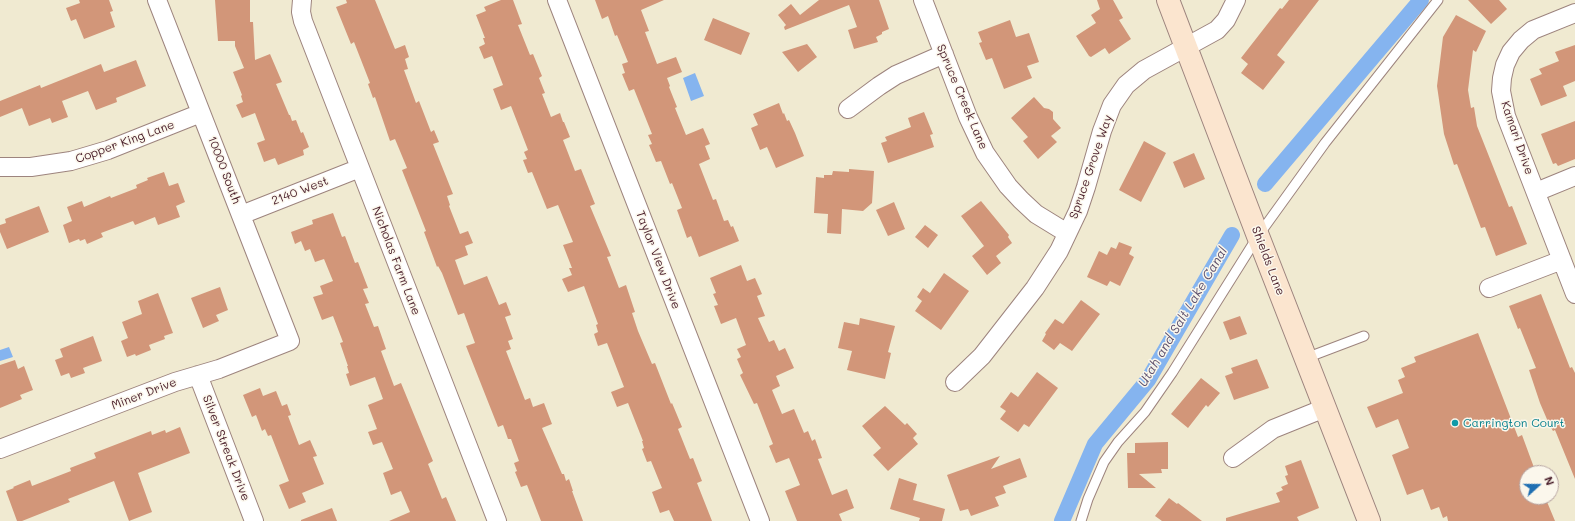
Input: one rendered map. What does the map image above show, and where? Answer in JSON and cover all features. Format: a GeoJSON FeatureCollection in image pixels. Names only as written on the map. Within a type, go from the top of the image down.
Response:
{"type":"FeatureCollection","features":[{"type":"Feature","properties":{"kind":"main road","name":"Shields Lane"},"geometry":{"type":"LineString","coordinates":[[1168,0],[1369,521]]}},
{"type":"Feature","properties":{"kind":"street","name":"10000 South"},"geometry":{"type":"LineString","coordinates":[[158,0],[290,341]]}},
{"type":"Feature","properties":{"kind":"street","name":"Nicholas Farm Lane"},"geometry":{"type":"LineString","coordinates":[[302,0],[301,12],[303,21],[497,521]]}},
{"type":"Feature","properties":{"kind":"street","name":"Taylor View Drive"},"geometry":{"type":"LineString","coordinates":[[557,0],[760,521]]}},
{"type":"Feature","properties":{"kind":"street","name":"Spruce Creek Lane"},"geometry":{"type":"LineString","coordinates":[[923,0],[976,136],[996,170],[1008,186],[1036,214],[1068,233]]}},
{"type":"Feature","properties":{"kind":"street","name":"Spruce Grove Way"},"geometry":{"type":"LineString","coordinates":[[955,382],[982,356],[1048,268],[1068,233],[1086,187],[1102,131],[1110,110],[1126,85],[1144,70],[1217,30],[1226,20],[1236,0]]}},
{"type":"Feature","properties":{"kind":"street","name":"Kamari Drive"},"geometry":{"type":"LineString","coordinates":[[1575,12],[1533,30],[1521,40],[1505,65],[1502,78],[1503,103],[1506,116],[1575,294]]}},
{"type":"Feature","properties":{"kind":"street"},"geometry":{"type":"LineString","coordinates":[[848,109],[892,77],[944,54]]}},
{"type":"Feature","properties":{"kind":"street","name":"Copper King Lane"},"geometry":{"type":"LineString","coordinates":[[0,167],[31,167],[70,161],[108,150],[201,113]]}},
{"type":"Feature","properties":{"kind":"street","name":"2140 West"},"geometry":{"type":"LineString","coordinates":[[241,215],[360,168]]}},
{"type":"Feature","properties":{"kind":"street"},"geometry":{"type":"LineString","coordinates":[[1536,192],[1575,176]]}},
{"type":"Feature","properties":{"kind":"street"},"geometry":{"type":"LineString","coordinates":[[1489,288],[1562,260]]}},
{"type":"Feature","properties":{"kind":"street","name":"Miner Drive"},"geometry":{"type":"LineString","coordinates":[[0,449],[175,382],[220,369],[290,341]]}},
{"type":"Feature","properties":{"kind":"street","name":"Silver Streak Drive"},"geometry":{"type":"LineString","coordinates":[[198,375],[254,521]]}},
{"type":"Feature","properties":{"kind":"street"},"geometry":{"type":"LineString","coordinates":[[1233,458],[1273,429],[1326,408]]}},
{"type":"Feature","properties":{"kind":"lane"},"geometry":{"type":"LineString","coordinates":[[1081,521],[1088,498],[1104,462],[1118,442],[1145,412],[1172,373],[1258,236],[1325,143],[1438,0]]}},
{"type":"Feature","properties":{"kind":"lane"},"geometry":{"type":"LineString","coordinates":[[1306,358],[1364,336]]}},
{"type":"Feature","properties":{"kind":"water"},"geometry":{"type":"Polygon","coordinates":[[[695,73],[704,96],[691,101],[683,78],[695,73]]]}},
{"type":"Feature","properties":{"kind":"water"},"geometry":{"type":"Polygon","coordinates":[[[9,347],[13,357],[0,361],[0,350],[9,347]]]}},
{"type":"Feature","properties":{"kind":"building"},"geometry":{"type":"Polygon","coordinates":[[[79,0],[109,0],[113,11],[110,12],[115,27],[84,39],[76,19],[71,21],[66,8],[80,3],[79,0]]]}},
{"type":"Feature","properties":{"kind":"building"},"geometry":{"type":"Polygon","coordinates":[[[215,0],[250,0],[250,22],[253,22],[255,60],[270,54],[282,82],[276,84],[289,115],[292,121],[296,120],[309,147],[303,150],[304,155],[278,165],[275,158],[264,162],[257,143],[265,140],[255,113],[242,118],[236,105],[243,102],[242,95],[233,72],[244,68],[235,46],[235,41],[218,41],[215,0]]]}},
{"type":"Feature","properties":{"kind":"building"},"geometry":{"type":"Polygon","coordinates":[[[346,0],[375,0],[395,49],[405,45],[409,57],[405,59],[408,69],[404,70],[416,103],[419,101],[431,132],[434,130],[439,142],[433,144],[453,194],[447,196],[449,206],[460,234],[468,231],[473,243],[465,246],[468,255],[455,260],[464,285],[487,276],[499,305],[506,302],[511,315],[505,317],[513,339],[508,341],[511,349],[506,351],[525,400],[530,398],[533,407],[544,403],[552,424],[542,428],[562,474],[564,474],[566,481],[569,479],[583,521],[541,521],[527,485],[521,487],[515,472],[517,471],[514,463],[519,461],[511,439],[508,439],[503,425],[498,427],[466,346],[475,343],[464,313],[458,315],[442,273],[438,266],[437,267],[424,232],[426,231],[402,170],[407,168],[395,139],[390,141],[375,97],[373,98],[368,84],[370,83],[354,42],[351,44],[336,7],[347,3],[346,0]]]}},
{"type":"Feature","properties":{"kind":"building"},"geometry":{"type":"Polygon","coordinates":[[[501,0],[513,0],[522,24],[518,25],[530,55],[533,54],[542,76],[539,78],[545,93],[542,94],[551,117],[560,113],[564,122],[570,137],[563,140],[575,171],[581,169],[595,204],[590,206],[611,256],[607,257],[619,288],[626,285],[635,312],[632,313],[638,331],[652,364],[655,363],[682,427],[678,429],[690,459],[693,458],[702,481],[697,483],[712,521],[674,521],[669,510],[660,513],[652,492],[662,488],[651,461],[647,462],[642,449],[644,448],[643,441],[628,403],[617,407],[611,392],[624,387],[607,343],[598,346],[594,334],[598,332],[596,325],[598,324],[584,286],[568,292],[562,279],[572,275],[569,268],[572,268],[563,245],[573,242],[558,205],[547,209],[532,172],[528,173],[523,160],[527,159],[524,152],[528,150],[511,106],[501,110],[493,89],[503,85],[492,56],[484,59],[479,47],[485,44],[483,38],[485,38],[476,15],[486,11],[484,7],[501,0]]]}},
{"type":"Feature","properties":{"kind":"building"},"geometry":{"type":"Polygon","coordinates":[[[595,0],[664,0],[641,10],[649,31],[645,32],[657,64],[676,57],[682,72],[667,78],[677,107],[675,108],[686,135],[703,128],[710,144],[705,146],[710,159],[699,164],[713,200],[716,199],[724,221],[728,220],[731,227],[733,226],[739,241],[699,257],[691,236],[687,238],[677,210],[682,208],[661,161],[656,162],[649,145],[652,144],[648,135],[652,134],[634,89],[629,91],[622,74],[625,73],[622,64],[628,62],[617,35],[615,36],[608,16],[602,19],[595,0]]]}},
{"type":"Feature","properties":{"kind":"building"},"geometry":{"type":"Polygon","coordinates":[[[819,0],[879,0],[889,29],[876,37],[878,42],[854,49],[848,30],[857,27],[849,5],[785,30],[784,27],[786,25],[778,15],[791,4],[800,15],[819,0]]]}},
{"type":"Feature","properties":{"kind":"building"},"geometry":{"type":"Polygon","coordinates":[[[1097,0],[1113,0],[1123,18],[1119,20],[1131,39],[1109,54],[1105,48],[1091,57],[1076,36],[1096,23],[1091,15],[1100,9],[1097,0]]]}},
{"type":"Feature","properties":{"kind":"building"},"geometry":{"type":"Polygon","coordinates":[[[1289,0],[1319,0],[1277,55],[1285,62],[1263,90],[1241,73],[1248,64],[1241,58],[1280,8],[1282,9],[1289,0]]]}},
{"type":"Feature","properties":{"kind":"building"},"geometry":{"type":"Polygon","coordinates":[[[1468,0],[1499,0],[1507,9],[1491,24],[1468,0]]]}},
{"type":"Feature","properties":{"kind":"building"},"geometry":{"type":"Polygon","coordinates":[[[1456,15],[1486,31],[1476,52],[1473,50],[1468,90],[1471,108],[1474,107],[1477,126],[1509,207],[1512,206],[1527,244],[1496,256],[1485,227],[1481,228],[1457,164],[1454,165],[1444,134],[1437,86],[1443,37],[1456,15]]]}},
{"type":"Feature","properties":{"kind":"building"},"geometry":{"type":"Polygon","coordinates":[[[713,18],[750,33],[741,55],[704,40],[713,18]]]}},
{"type":"Feature","properties":{"kind":"building"},"geometry":{"type":"Polygon","coordinates":[[[1010,20],[1016,37],[1029,33],[1039,62],[1027,66],[1032,78],[1004,89],[992,58],[986,60],[979,43],[982,42],[978,32],[1010,20]]]}},
{"type":"Feature","properties":{"kind":"building"},"geometry":{"type":"Polygon","coordinates":[[[807,44],[817,57],[798,72],[782,52],[807,44]]]}},
{"type":"Feature","properties":{"kind":"building"},"geometry":{"type":"Polygon","coordinates":[[[1575,45],[1575,81],[1563,86],[1567,96],[1541,106],[1530,79],[1542,74],[1539,69],[1559,61],[1555,52],[1575,45]]]}},
{"type":"Feature","properties":{"kind":"building"},"geometry":{"type":"Polygon","coordinates":[[[136,60],[146,86],[116,98],[117,102],[96,110],[88,91],[62,101],[68,117],[52,123],[50,118],[29,126],[22,108],[0,117],[0,101],[40,85],[41,88],[101,64],[104,72],[136,60]]]}},
{"type":"Feature","properties":{"kind":"building"},"geometry":{"type":"Polygon","coordinates":[[[1034,97],[1044,108],[1053,112],[1053,119],[1061,128],[1051,136],[1057,142],[1038,159],[1023,141],[1028,137],[1011,118],[1034,97]]]}},
{"type":"Feature","properties":{"kind":"building"},"geometry":{"type":"Polygon","coordinates":[[[779,103],[787,121],[789,120],[804,156],[776,168],[767,147],[760,150],[751,128],[758,125],[753,114],[779,103]]]}},
{"type":"Feature","properties":{"kind":"building"},"geometry":{"type":"Polygon","coordinates":[[[924,112],[933,134],[930,135],[934,147],[888,163],[881,143],[887,141],[885,137],[911,127],[908,118],[924,112]]]}},
{"type":"Feature","properties":{"kind":"building"},"geometry":{"type":"Polygon","coordinates":[[[1575,121],[1575,159],[1558,166],[1556,163],[1553,164],[1541,134],[1575,121]]]}},
{"type":"Feature","properties":{"kind":"building"},"geometry":{"type":"Polygon","coordinates":[[[1144,141],[1166,153],[1141,202],[1119,190],[1144,141]]]}},
{"type":"Feature","properties":{"kind":"building"},"geometry":{"type":"Polygon","coordinates":[[[1194,153],[1205,179],[1184,188],[1173,162],[1194,153]]]}},
{"type":"Feature","properties":{"kind":"building"},"geometry":{"type":"Polygon","coordinates":[[[849,169],[874,171],[872,203],[863,211],[842,209],[841,234],[827,233],[828,214],[814,213],[816,177],[824,178],[824,175],[832,175],[833,171],[849,172],[849,169]]]}},
{"type":"Feature","properties":{"kind":"building"},"geometry":{"type":"Polygon","coordinates":[[[164,172],[169,186],[178,183],[185,202],[176,206],[180,217],[158,225],[155,217],[135,225],[133,221],[101,233],[103,237],[87,244],[85,239],[80,241],[79,239],[69,243],[63,225],[72,221],[67,207],[82,201],[84,207],[110,196],[111,198],[137,188],[136,185],[148,180],[147,178],[164,172]]]}},
{"type":"Feature","properties":{"kind":"building"},"geometry":{"type":"Polygon","coordinates":[[[981,201],[1009,235],[1008,237],[1012,243],[996,256],[1001,263],[987,275],[972,256],[984,246],[961,216],[981,201]]]}},
{"type":"Feature","properties":{"kind":"building"},"geometry":{"type":"Polygon","coordinates":[[[894,202],[905,229],[888,236],[876,210],[894,202]]]}},
{"type":"Feature","properties":{"kind":"building"},"geometry":{"type":"Polygon","coordinates":[[[39,206],[49,232],[7,249],[0,232],[0,225],[6,223],[5,219],[39,206]]]}},
{"type":"Feature","properties":{"kind":"building"},"geometry":{"type":"Polygon","coordinates":[[[333,213],[342,237],[345,236],[355,263],[358,262],[368,288],[363,289],[369,303],[365,304],[374,327],[378,326],[386,349],[381,351],[394,386],[401,383],[433,461],[428,464],[442,499],[446,497],[456,521],[389,521],[410,512],[401,491],[391,495],[383,473],[393,469],[382,442],[373,445],[368,432],[377,429],[368,405],[383,399],[375,377],[350,386],[346,374],[349,373],[348,366],[340,343],[343,342],[333,316],[322,320],[313,297],[323,294],[320,286],[333,281],[324,259],[315,262],[310,249],[305,251],[301,241],[295,244],[291,232],[313,224],[312,220],[333,213]]]}},
{"type":"Feature","properties":{"kind":"building"},"geometry":{"type":"Polygon","coordinates":[[[925,225],[938,235],[928,248],[915,237],[925,225]]]}},
{"type":"Feature","properties":{"kind":"building"},"geometry":{"type":"Polygon","coordinates":[[[1119,242],[1132,247],[1129,254],[1134,257],[1120,286],[1110,281],[1107,286],[1087,277],[1099,251],[1107,255],[1111,247],[1116,249],[1119,242]]]}},
{"type":"Feature","properties":{"kind":"building"},"geometry":{"type":"Polygon","coordinates":[[[741,265],[747,281],[755,278],[762,294],[757,296],[765,316],[758,318],[769,342],[774,340],[779,351],[785,348],[794,368],[776,376],[780,386],[772,390],[782,414],[794,409],[804,433],[808,431],[812,441],[815,439],[822,458],[818,459],[832,495],[847,489],[854,508],[839,514],[842,521],[797,521],[785,491],[800,485],[789,458],[776,463],[769,446],[773,444],[757,403],[754,404],[740,375],[743,373],[737,359],[741,357],[737,349],[746,345],[736,318],[721,324],[714,306],[718,305],[713,294],[716,293],[710,278],[741,265]]]}},
{"type":"Feature","properties":{"kind":"building"},"geometry":{"type":"Polygon","coordinates":[[[944,273],[969,291],[941,330],[915,311],[922,301],[917,297],[923,288],[930,293],[944,273]]]}},
{"type":"Feature","properties":{"kind":"building"},"geometry":{"type":"Polygon","coordinates":[[[220,287],[228,310],[216,315],[219,321],[203,328],[191,298],[220,287]]]}},
{"type":"Feature","properties":{"kind":"building"},"geometry":{"type":"Polygon","coordinates":[[[158,293],[173,333],[164,336],[165,339],[149,345],[151,350],[136,356],[135,354],[127,357],[121,341],[128,338],[122,322],[142,314],[138,301],[158,293]]]}},
{"type":"Feature","properties":{"kind":"building"},"geometry":{"type":"Polygon","coordinates":[[[1541,294],[1570,368],[1572,367],[1575,373],[1575,479],[1555,430],[1553,431],[1549,424],[1540,403],[1529,370],[1536,368],[1520,328],[1518,329],[1509,306],[1541,294]]]}},
{"type":"Feature","properties":{"kind":"building"},"geometry":{"type":"Polygon","coordinates":[[[1081,300],[1100,314],[1072,351],[1060,343],[1054,350],[1042,341],[1046,334],[1045,333],[1055,319],[1063,324],[1081,300]]]}},
{"type":"Feature","properties":{"kind":"building"},"geometry":{"type":"Polygon","coordinates":[[[1240,316],[1247,334],[1230,340],[1223,322],[1240,316]]]}},
{"type":"Feature","properties":{"kind":"building"},"geometry":{"type":"Polygon","coordinates":[[[860,318],[895,326],[888,352],[891,353],[885,379],[847,370],[852,351],[838,348],[844,322],[859,325],[860,318]]]}},
{"type":"Feature","properties":{"kind":"building","name":"Carrington Court"},"geometry":{"type":"Polygon","coordinates":[[[1478,333],[1518,437],[1522,435],[1533,465],[1519,465],[1519,505],[1548,505],[1555,521],[1448,521],[1447,516],[1443,518],[1439,507],[1431,510],[1423,489],[1407,495],[1392,455],[1409,448],[1398,419],[1376,428],[1367,407],[1403,393],[1398,380],[1405,377],[1401,368],[1416,362],[1414,357],[1478,333]]]}},
{"type":"Feature","properties":{"kind":"building"},"geometry":{"type":"Polygon","coordinates":[[[93,336],[102,361],[83,368],[85,373],[71,378],[69,373],[61,376],[55,360],[63,357],[60,349],[93,336]]]}},
{"type":"Feature","properties":{"kind":"building"},"geometry":{"type":"Polygon","coordinates":[[[1257,359],[1269,388],[1234,400],[1225,376],[1233,373],[1231,368],[1257,359]]]}},
{"type":"Feature","properties":{"kind":"building"},"geometry":{"type":"Polygon","coordinates":[[[15,360],[18,369],[24,366],[33,390],[20,395],[22,399],[0,408],[0,365],[15,360]]]}},
{"type":"Feature","properties":{"kind":"building"},"geometry":{"type":"Polygon","coordinates":[[[1037,372],[1058,388],[1029,427],[1024,424],[1018,432],[1000,419],[1006,411],[1000,407],[1011,392],[1018,397],[1037,372]]]}},
{"type":"Feature","properties":{"kind":"building"},"geometry":{"type":"Polygon","coordinates":[[[1201,378],[1220,393],[1208,407],[1206,405],[1188,428],[1171,414],[1201,378]]]}},
{"type":"Feature","properties":{"kind":"building"},"geometry":{"type":"Polygon","coordinates":[[[260,388],[263,396],[276,391],[282,406],[287,404],[291,415],[288,416],[299,445],[310,440],[317,456],[313,457],[324,484],[302,493],[306,502],[289,509],[279,485],[289,481],[271,435],[268,436],[265,429],[262,431],[256,415],[252,417],[243,395],[260,388]]]}},
{"type":"Feature","properties":{"kind":"building"},"geometry":{"type":"Polygon","coordinates":[[[885,406],[905,425],[907,423],[917,434],[913,438],[918,444],[888,471],[873,455],[881,448],[862,426],[885,406]]]}},
{"type":"Feature","properties":{"kind":"building"},"geometry":{"type":"Polygon","coordinates":[[[180,427],[190,453],[138,473],[152,512],[129,521],[114,481],[68,499],[70,502],[22,521],[17,521],[6,491],[30,480],[32,486],[71,471],[70,468],[96,458],[94,453],[151,431],[152,435],[165,430],[166,433],[180,427]]]}},
{"type":"Feature","properties":{"kind":"building"},"geometry":{"type":"Polygon","coordinates":[[[1168,442],[1168,469],[1161,469],[1162,473],[1139,474],[1156,488],[1128,488],[1127,453],[1135,453],[1135,443],[1168,442]]]}},
{"type":"Feature","properties":{"kind":"building"},"geometry":{"type":"Polygon","coordinates":[[[1000,456],[991,469],[1020,458],[1027,477],[1003,486],[1006,493],[995,497],[999,506],[971,516],[968,509],[960,511],[947,475],[1000,456]]]}},
{"type":"Feature","properties":{"kind":"building"},"geometry":{"type":"Polygon","coordinates":[[[1301,460],[1319,508],[1297,517],[1299,521],[1226,521],[1226,518],[1280,502],[1276,493],[1283,490],[1281,487],[1288,484],[1285,476],[1288,475],[1285,466],[1301,460]]]}},
{"type":"Feature","properties":{"kind":"building"},"geometry":{"type":"Polygon","coordinates":[[[899,478],[917,484],[913,500],[945,509],[942,521],[919,521],[920,518],[890,509],[899,478]]]}},
{"type":"Feature","properties":{"kind":"building"},"geometry":{"type":"Polygon","coordinates":[[[1169,498],[1202,521],[1162,521],[1155,516],[1169,498]]]}},
{"type":"Feature","properties":{"kind":"building"},"geometry":{"type":"Polygon","coordinates":[[[332,508],[337,521],[301,521],[301,520],[332,508]]]}},
{"type":"Feature","properties":{"kind":"waterway","name":"Utah and Salt Lake Canal"},"geometry":{"type":"LineString","coordinates":[[1265,184],[1421,0]]}},
{"type":"Feature","properties":{"kind":"waterway","name":"Utah and Salt Lake Canal"},"geometry":{"type":"LineString","coordinates":[[1062,521],[1095,444],[1148,380],[1232,235]]}},
{"type":"Feature","properties":{"kind":"place","name":"Carrington Court"},"geometry":{"type":"Point","coordinates":[1455,423]}}]}
